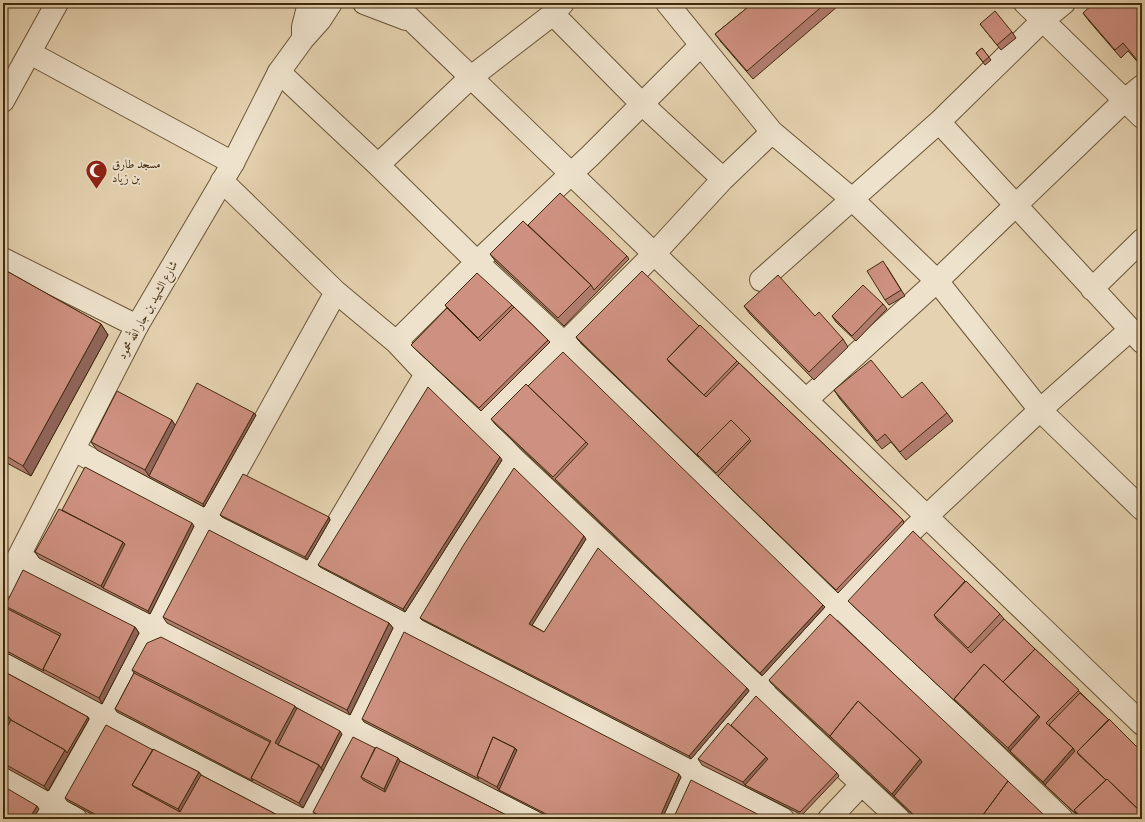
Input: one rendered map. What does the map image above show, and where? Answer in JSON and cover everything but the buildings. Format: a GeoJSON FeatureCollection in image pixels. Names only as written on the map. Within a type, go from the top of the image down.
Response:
{"type":"FeatureCollection","features":[{"type":"Feature","properties":{"kind":"street"},"geometry":{"type":"LineString","coordinates":[[3,101],[56,3]]}},
{"type":"Feature","properties":{"kind":"street"},"geometry":{"type":"LineString","coordinates":[[303,39],[303,27],[309,3]]}},
{"type":"Feature","properties":{"kind":"street","name":"شارع الشهيد بن جار الله محمود"},"geometry":{"type":"LineString","coordinates":[[3,587],[20,557],[137,326],[233,163],[279,72],[303,39],[320,20],[331,3]]}},
{"type":"Feature","properties":{"kind":"street"},"geometry":{"type":"LineString","coordinates":[[364,3],[411,21]]}},
{"type":"Feature","properties":{"kind":"street"},"geometry":{"type":"LineString","coordinates":[[394,3],[470,78],[1142,724]]}},
{"type":"Feature","properties":{"kind":"street"},"geometry":{"type":"LineString","coordinates":[[667,3],[772,132],[853,200],[937,281],[1040,410],[1142,509]]}},
{"type":"Feature","properties":{"kind":"street"},"geometry":{"type":"LineString","coordinates":[[1026,3],[1042,21],[1142,117]]}},
{"type":"Feature","properties":{"kind":"street"},"geometry":{"type":"LineString","coordinates":[[761,280],[853,200],[939,122],[1042,21],[1064,3]]}},
{"type":"Feature","properties":{"kind":"street"},"geometry":{"type":"LineString","coordinates":[[378,165],[470,78],[558,8],[641,103],[723,180]]}},
{"type":"Feature","properties":{"kind":"street"},"geometry":{"type":"LineString","coordinates":[[396,342],[477,262],[620,127],[641,103],[701,45]]}},
{"type":"Feature","properties":{"kind":"street"},"geometry":{"type":"LineString","coordinates":[[30,53],[233,163]]}},
{"type":"Feature","properties":{"kind":"street"},"geometry":{"type":"LineString","coordinates":[[279,72],[1062,819]]}},
{"type":"Feature","properties":{"kind":"street"},"geometry":{"type":"LineString","coordinates":[[806,400],[937,281],[1014,204],[1125,100],[1142,86]]}},
{"type":"Feature","properties":{"kind":"street"},"geometry":{"type":"LineString","coordinates":[[669,819],[690,771],[759,688],[837,604],[927,516],[1040,410],[1136,336],[939,122]]}},
{"type":"Feature","properties":{"kind":"street"},"geometry":{"type":"LineString","coordinates":[[482,425],[654,254],[723,180],[772,132]]}},
{"type":"Feature","properties":{"kind":"street"},"geometry":{"type":"LineString","coordinates":[[222,181],[336,292],[396,342],[426,374],[482,425],[513,458],[899,819]]}},
{"type":"Feature","properties":{"kind":"street"},"geometry":{"type":"LineString","coordinates":[[1092,289],[1142,240]]}},
{"type":"Feature","properties":{"kind":"street"},"geometry":{"type":"LineString","coordinates":[[3,259],[137,326]]}},
{"type":"Feature","properties":{"kind":"street"},"geometry":{"type":"LineString","coordinates":[[49,813],[104,716],[208,522],[336,292]]}},
{"type":"Feature","properties":{"kind":"street"},"geometry":{"type":"LineString","coordinates":[[308,572],[426,374]]}},
{"type":"Feature","properties":{"kind":"street"},"geometry":{"type":"LineString","coordinates":[[74,450],[208,522],[406,622],[783,819]]}},
{"type":"Feature","properties":{"kind":"street"},"geometry":{"type":"LineString","coordinates":[[3,661],[104,716],[306,819],[354,728],[406,622],[513,458]]}},
{"type":"Feature","properties":{"kind":"street"},"geometry":{"type":"LineString","coordinates":[[542,624],[597,537]]}},
{"type":"Feature","properties":{"kind":"street"},"geometry":{"type":"LineString","coordinates":[[20,557],[532,819]]}},
{"type":"Feature","properties":{"kind":"street"},"geometry":{"type":"LineString","coordinates":[[3,777],[49,813],[76,819]]}},
{"type":"Feature","properties":{"kind":"street"},"geometry":{"type":"LineString","coordinates":[[829,819],[862,784]]}},
{"type":"Feature","properties":{"kind":"place","name":"مسجد طارق بن زياد"},"geometry":{"type":"Point","coordinates":[97,190]}}]}
